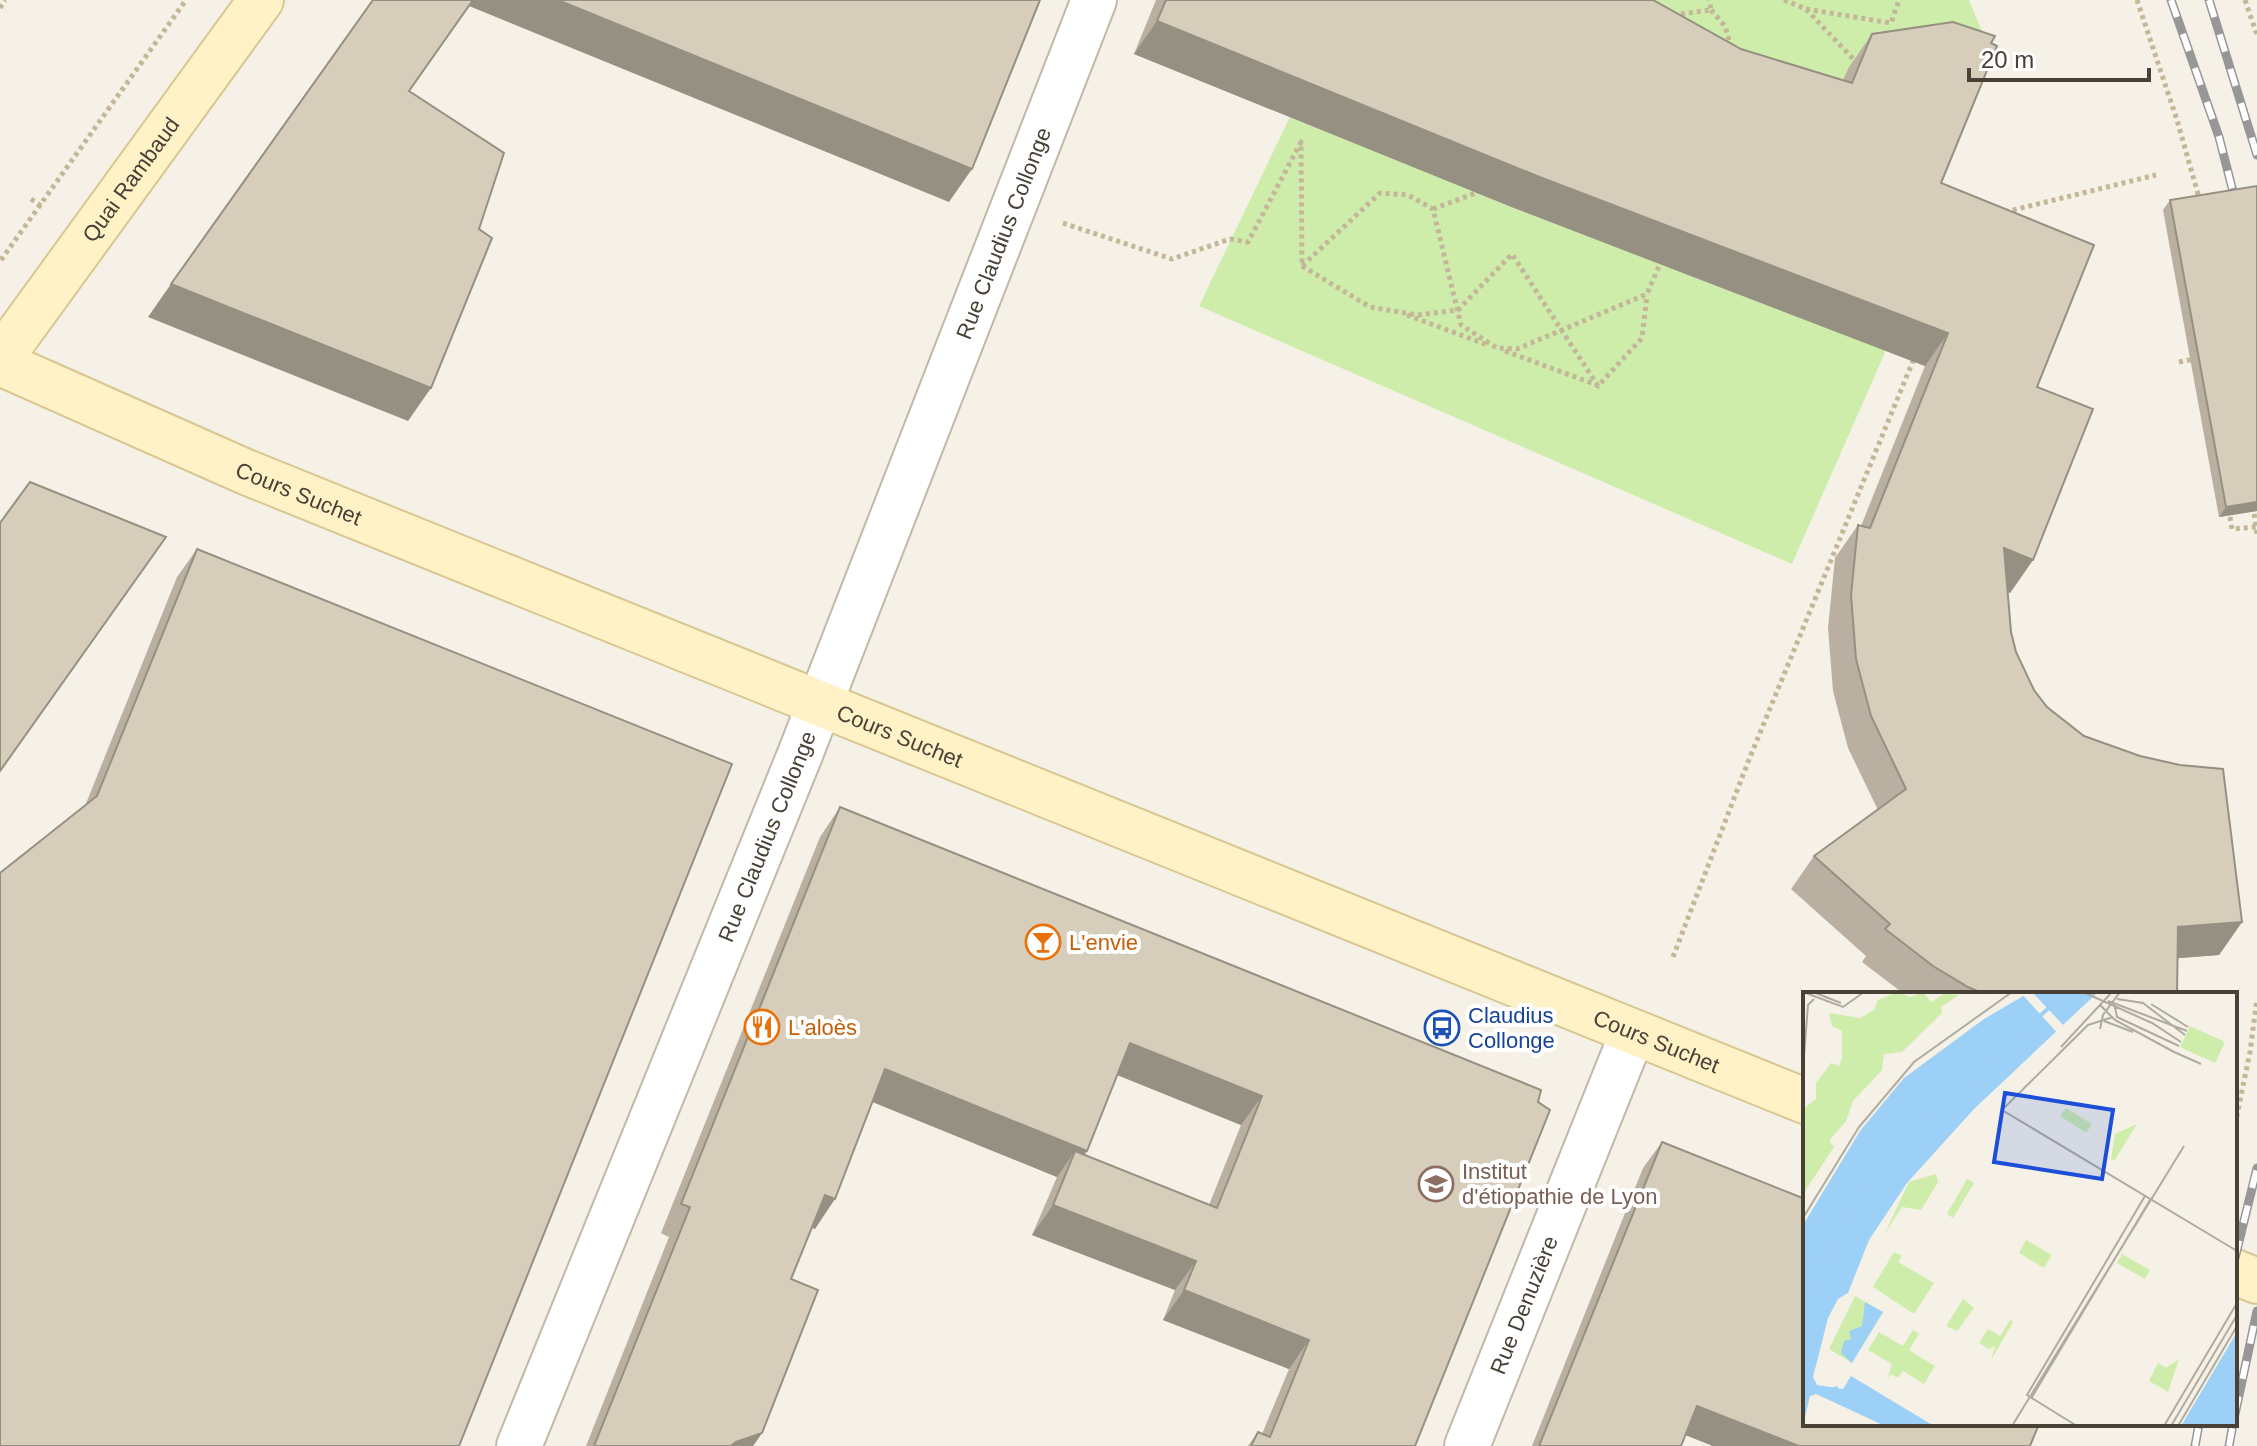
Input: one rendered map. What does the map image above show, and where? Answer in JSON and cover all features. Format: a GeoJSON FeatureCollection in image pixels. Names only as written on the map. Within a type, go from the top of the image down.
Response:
{"type":"FeatureCollection","features":[{"type":"Feature","properties":{"kind":"street","name":"Quai Rambaud"},"geometry":{"type":"LineString","coordinates":[[0,361],[261,0]]}},
{"type":"Feature","properties":{"kind":"street","name":"Rue Claudius Collonge"},"geometry":{"type":"LineString","coordinates":[[519,1446],[819,705],[1094,0]]}},
{"type":"Feature","properties":{"kind":"street","name":"Cours Suchet"},"geometry":{"type":"LineString","coordinates":[[0,361],[246,472],[1803,1100]]}},
{"type":"Feature","properties":{"kind":"street","name":"Rue Denuzière"},"geometry":{"type":"LineString","coordinates":[[1467,1446],[1633,1032]]}},
{"type":"Feature","properties":{"kind":"street"},"geometry":{"type":"LineString","coordinates":[[2237,1273],[2257,1281]]}},
{"type":"Feature","properties":{"kind":"path"},"geometry":{"type":"LineString","coordinates":[[0,8],[5,0]]}},
{"type":"Feature","properties":{"kind":"path"},"geometry":{"type":"LineString","coordinates":[[0,261],[186,0]]}},
{"type":"Feature","properties":{"kind":"path"},"geometry":{"type":"LineString","coordinates":[[1709,0],[1711,10],[1725,26],[1732,52]]}},
{"type":"Feature","properties":{"kind":"path"},"geometry":{"type":"LineString","coordinates":[[1784,0],[1806,9],[1891,23],[1899,0]]}},
{"type":"Feature","properties":{"kind":"path"},"geometry":{"type":"LineString","coordinates":[[2137,0],[2177,120],[2202,209]]}},
{"type":"Feature","properties":{"kind":"path"},"geometry":{"type":"LineString","coordinates":[[2245,0],[2257,35]]}},
{"type":"Feature","properties":{"kind":"path"},"geometry":{"type":"LineString","coordinates":[[1806,9],[1860,65]]}},
{"type":"Feature","properties":{"kind":"path"},"geometry":{"type":"LineString","coordinates":[[1665,16],[1711,10]]}},
{"type":"Feature","properties":{"kind":"path"},"geometry":{"type":"LineString","coordinates":[[1015,201],[1056,220],[1172,259],[1230,239],[1248,242],[1301,142],[1302,266]]}},
{"type":"Feature","properties":{"kind":"path"},"geometry":{"type":"LineString","coordinates":[[2001,213],[2156,175]]}},
{"type":"Feature","properties":{"kind":"path"},"geometry":{"type":"LineString","coordinates":[[1433,209],[1489,188]]}},
{"type":"Feature","properties":{"kind":"path"},"geometry":{"type":"LineString","coordinates":[[1302,266],[1380,193],[1408,195],[1433,209],[1461,325],[1497,348],[1517,349],[1647,294]]}},
{"type":"Feature","properties":{"kind":"path"},"geometry":{"type":"LineString","coordinates":[[1302,266],[1370,307],[1417,315],[1458,310],[1512,254],[1598,386]]}},
{"type":"Feature","properties":{"kind":"path"},"geometry":{"type":"LineString","coordinates":[[1598,386],[1642,338],[1647,294],[1660,264]]}},
{"type":"Feature","properties":{"kind":"path"},"geometry":{"type":"LineString","coordinates":[[1394,310],[1598,386]]}},
{"type":"Feature","properties":{"kind":"path"},"geometry":{"type":"LineString","coordinates":[[1673,957],[1748,762],[1917,349]]}},
{"type":"Feature","properties":{"kind":"path"},"geometry":{"type":"LineString","coordinates":[[2179,362],[2205,357]]}},
{"type":"Feature","properties":{"kind":"path"},"geometry":{"type":"LineString","coordinates":[[2252,496],[2257,534]]}},
{"type":"Feature","properties":{"kind":"path"},"geometry":{"type":"LineString","coordinates":[[2230,517],[2232,529],[2256,527]]}},
{"type":"Feature","properties":{"kind":"path"},"geometry":{"type":"LineString","coordinates":[[2237,1115],[2257,999]]}},
{"type":"Feature","properties":{"kind":"green space"},"geometry":{"type":"Polygon","coordinates":[[[1431,0],[1969,0],[1993,58],[1974,79],[1829,115],[1431,0]]]}},
{"type":"Feature","properties":{"kind":"green space"},"geometry":{"type":"Polygon","coordinates":[[[1290,117],[1514,208],[1886,350],[1792,564],[1199,306],[1290,117]]]}},
{"type":"Feature","properties":{"kind":"building"},"geometry":{"type":"Polygon","coordinates":[[[373,0],[473,0],[409,91],[504,153],[479,229],[492,238],[431,388],[171,284],[373,0]]]}},
{"type":"Feature","properties":{"kind":"building"},"geometry":{"type":"Polygon","coordinates":[[[558,0],[1040,0],[972,169],[558,0]]]}},
{"type":"Feature","properties":{"kind":"building"},"geometry":{"type":"Polygon","coordinates":[[[1166,0],[1653,0],[1741,49],[1852,83],[1872,34],[1953,22],[1995,36],[1991,43],[1997,46],[1941,183],[2094,245],[2037,387],[2093,409],[2033,560],[2004,548],[2011,632],[2016,652],[2034,690],[2047,707],[2084,736],[2140,756],[2180,765],[2223,769],[2242,922],[2178,927],[2177,992],[1979,992],[1933,966],[1885,929],[1890,924],[1814,856],[1906,789],[1871,716],[1856,659],[1851,595],[1858,525],[1870,528],[1948,333],[1537,176],[1157,21],[1166,0]]]}},
{"type":"Feature","properties":{"kind":"building"},"geometry":{"type":"Polygon","coordinates":[[[2257,186],[2257,502],[2226,507],[2170,200],[2257,186]]]}},
{"type":"Feature","properties":{"kind":"building"},"geometry":{"type":"Polygon","coordinates":[[[30,482],[166,537],[0,771],[0,523],[30,482]]]}},
{"type":"Feature","properties":{"kind":"building"},"geometry":{"type":"Polygon","coordinates":[[[197,549],[732,764],[459,1446],[0,1446],[0,873],[97,796],[197,549]]]}},
{"type":"Feature","properties":{"kind":"building"},"geometry":{"type":"Polygon","coordinates":[[[840,807],[1541,1090],[1538,1102],[1550,1110],[1415,1446],[1251,1446],[1258,1432],[1270,1437],[1309,1340],[1184,1290],[1196,1261],[1053,1205],[1075,1151],[1217,1208],[1262,1096],[1130,1043],[1087,1151],[885,1069],[835,1199],[825,1195],[791,1279],[818,1290],[762,1433],[731,1446],[594,1446],[690,1207],[681,1204],[840,807]]]}},
{"type":"Feature","properties":{"kind":"building"},"geometry":{"type":"Polygon","coordinates":[[[1662,1142],[1803,1198],[1803,1426],[2038,1426],[2030,1446],[1799,1446],[1697,1406],[1681,1446],[1539,1446],[1662,1142]]]}},
{"type":"Feature","properties":{"kind":"railway"},"geometry":{"type":"LineString","coordinates":[[2171,0],[2219,137],[2238,211]]}},
{"type":"Feature","properties":{"kind":"railway"},"geometry":{"type":"LineString","coordinates":[[2209,0],[2257,155]]}},
{"type":"Feature","properties":{"kind":"railway"},"geometry":{"type":"LineString","coordinates":[[2237,1250],[2257,1168]]}},
{"type":"Feature","properties":{"kind":"railway"},"geometry":{"type":"LineString","coordinates":[[2237,1405],[2257,1311]]}},
{"type":"Feature","properties":{"kind":"railway"},"geometry":{"type":"LineString","coordinates":[[2195,1446],[2199,1426]]}},
{"type":"Feature","properties":{"kind":"railway"},"geometry":{"type":"LineString","coordinates":[[2229,1446],[2233,1426]]}},
{"type":"Feature","properties":{"kind":"place","name":"L'envie"},"geometry":{"type":"Point","coordinates":[1043,942]}},
{"type":"Feature","properties":{"kind":"place","name":"L'aloès"},"geometry":{"type":"Point","coordinates":[762,1027]}},
{"type":"Feature","properties":{"kind":"place","name":"Claudius Collonge"},"geometry":{"type":"Point","coordinates":[1442,1028]}},
{"type":"Feature","properties":{"kind":"place","name":"Institut d'étiopathie de Lyon"},"geometry":{"type":"Point","coordinates":[1436,1184]}}]}
